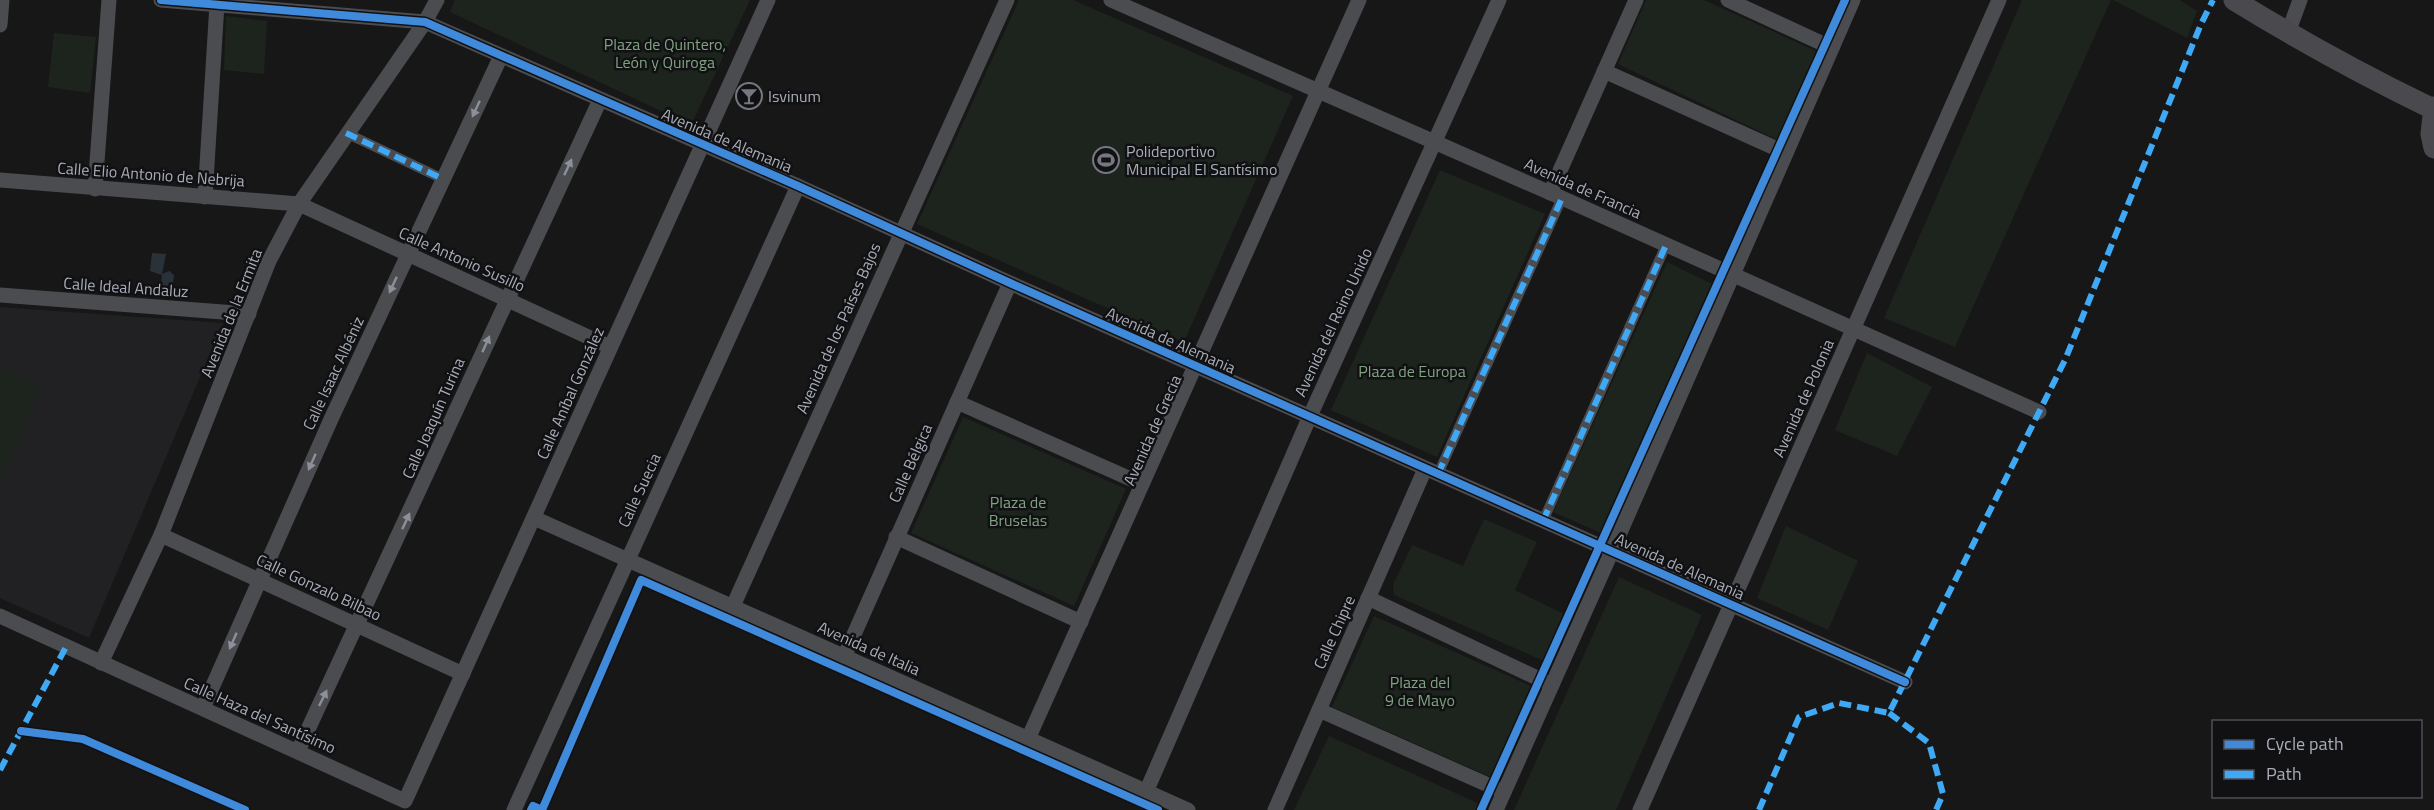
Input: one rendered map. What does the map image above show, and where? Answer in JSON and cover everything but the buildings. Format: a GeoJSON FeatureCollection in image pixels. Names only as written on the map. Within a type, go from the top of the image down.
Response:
{"type":"FeatureCollection","features":[{"type":"Feature","properties":{"kind":"main road"},"geometry":{"type":"LineString","coordinates":[[2234,0],[2288,33],[2381,84],[2434,108],[2431,134],[2434,148]]}},
{"type":"Feature","properties":{"kind":"street"},"geometry":{"type":"LineString","coordinates":[[0,25],[2,0]]}},
{"type":"Feature","properties":{"kind":"street"},"geometry":{"type":"LineString","coordinates":[[95,189],[109,0]]}},
{"type":"Feature","properties":{"kind":"street","name":"Avenida de Alemania"},"geometry":{"type":"LineString","coordinates":[[161,0],[425,22],[798,186],[1010,284],[1732,603],[1905,682]]}},
{"type":"Feature","properties":{"kind":"street","name":"Avenida de la Ermita"},"geometry":{"type":"LineString","coordinates":[[101,663],[161,535],[270,261],[299,204],[425,22],[437,0]]}},
{"type":"Feature","properties":{"kind":"street","name":"Calle Aníbal González"},"geometry":{"type":"LineString","coordinates":[[405,801],[768,0]]}},
{"type":"Feature","properties":{"kind":"street","name":"Avenida de los Países Bajos"},"geometry":{"type":"LineString","coordinates":[[733,606],[1007,0]]}},
{"type":"Feature","properties":{"kind":"street","name":"Avenida de Francia"},"geometry":{"type":"LineString","coordinates":[[1111,0],[1136,5],[1435,143],[2039,412]]}},
{"type":"Feature","properties":{"kind":"street","name":"Avenida de Grecia"},"geometry":{"type":"LineString","coordinates":[[1028,740],[1359,0]]}},
{"type":"Feature","properties":{"kind":"street","name":"Avenida del Reino Unido"},"geometry":{"type":"LineString","coordinates":[[1146,792],[1310,416],[1499,0]]}},
{"type":"Feature","properties":{"kind":"street"},"geometry":{"type":"LineString","coordinates":[[1432,471],[1556,196],[1604,70],[1635,0]]}},
{"type":"Feature","properties":{"kind":"street"},"geometry":{"type":"LineString","coordinates":[[1728,0],[1832,48]]}},
{"type":"Feature","properties":{"kind":"street"},"geometry":{"type":"LineString","coordinates":[[1496,810],[1853,0]]}},
{"type":"Feature","properties":{"kind":"street","name":"Avenida de Polonia"},"geometry":{"type":"LineString","coordinates":[[1640,810],[1999,0]]}},
{"type":"Feature","properties":{"kind":"street"},"geometry":{"type":"LineString","coordinates":[[2288,33],[2300,0]]}},
{"type":"Feature","properties":{"kind":"street"},"geometry":{"type":"LineString","coordinates":[[206,197],[218,4]]}},
{"type":"Feature","properties":{"kind":"street","name":"Calle Isaac Albéniz"},"geometry":{"type":"LineString","coordinates":[[203,708],[332,417],[501,56]]}},
{"type":"Feature","properties":{"kind":"street"},"geometry":{"type":"LineString","coordinates":[[1604,70],[1786,153]]}},
{"type":"Feature","properties":{"kind":"street","name":"Calle Joaquín Turina"},"geometry":{"type":"LineString","coordinates":[[297,751],[358,625],[506,299],[600,100]]}},
{"type":"Feature","properties":{"kind":"street"},"geometry":{"type":"LineString","coordinates":[[346,133],[443,179]]}},
{"type":"Feature","properties":{"kind":"street","name":"Calle Elio Antonio de Nebrija"},"geometry":{"type":"LineString","coordinates":[[0,180],[299,204]]}},
{"type":"Feature","properties":{"kind":"street","name":"Calle Suecia"},"geometry":{"type":"LineString","coordinates":[[514,810],[798,186]]}},
{"type":"Feature","properties":{"kind":"street","name":"Calle Antonio Susillo"},"geometry":{"type":"LineString","coordinates":[[299,204],[610,347]]}},
{"type":"Feature","properties":{"kind":"street"},"geometry":{"type":"LineString","coordinates":[[1543,521],[1666,245]]}},
{"type":"Feature","properties":{"kind":"street","name":"Calle Bélgica"},"geometry":{"type":"LineString","coordinates":[[844,657],[1010,284]]}},
{"type":"Feature","properties":{"kind":"street","name":"Calle Ideal Andaluz"},"geometry":{"type":"LineString","coordinates":[[0,295],[249,314]]}},
{"type":"Feature","properties":{"kind":"street"},"geometry":{"type":"LineString","coordinates":[[957,402],[1142,484]]}},
{"type":"Feature","properties":{"kind":"street","name":"Calle Chipre"},"geometry":{"type":"LineString","coordinates":[[1275,810],[1368,598],[1432,471]]}},
{"type":"Feature","properties":{"kind":"street","name":"Avenida de Italia"},"geometry":{"type":"LineString","coordinates":[[534,518],[1188,810]]}},
{"type":"Feature","properties":{"kind":"street","name":"Calle Gonzalo Bilbao"},"geometry":{"type":"LineString","coordinates":[[161,535],[463,674]]}},
{"type":"Feature","properties":{"kind":"street"},"geometry":{"type":"LineString","coordinates":[[896,537],[1081,622]]}},
{"type":"Feature","properties":{"kind":"street"},"geometry":{"type":"LineString","coordinates":[[1368,598],[1552,685]]}},
{"type":"Feature","properties":{"kind":"street","name":"Calle Haza del Santísimo"},"geometry":{"type":"LineString","coordinates":[[0,616],[405,801]]}},
{"type":"Feature","properties":{"kind":"street"},"geometry":{"type":"LineString","coordinates":[[1319,710],[1504,792]]}},
{"type":"Feature","properties":{"kind":"shaded area"},"geometry":{"type":"Polygon","coordinates":[[[152,253],[166,254],[162,274],[169,271],[174,275],[172,292],[160,291],[162,275],[150,271],[152,253]]]}},
{"type":"Feature","properties":{"kind":"shaded area"},"geometry":{"type":"Polygon","coordinates":[[[0,307],[223,323],[89,638],[0,598],[0,307]]]}},
{"type":"Feature","properties":{"kind":"green space","name":"Plaza de Quintero, León y Quiroga"},"geometry":{"type":"Polygon","coordinates":[[[455,0],[750,0],[691,125],[450,12],[455,0]]]}},
{"type":"Feature","properties":{"kind":"green space","name":"Polideportivo Municipal El Santísimo"},"geometry":{"type":"Polygon","coordinates":[[[1019,0],[1073,0],[1293,96],[1184,342],[917,224],[1019,0]]]}},
{"type":"Feature","properties":{"kind":"green space"},"geometry":{"type":"Polygon","coordinates":[[[1646,0],[1704,0],[1816,51],[1780,141],[1618,64],[1646,0]]]}},
{"type":"Feature","properties":{"kind":"green space"},"geometry":{"type":"Polygon","coordinates":[[[2022,0],[2111,0],[1955,347],[1884,318],[2022,0]]]}},
{"type":"Feature","properties":{"kind":"green space"},"geometry":{"type":"Polygon","coordinates":[[[2113,0],[2180,0],[2197,11],[2187,38],[2113,0]]]}},
{"type":"Feature","properties":{"kind":"green space"},"geometry":{"type":"Polygon","coordinates":[[[226,16],[267,21],[264,74],[224,70],[226,16]]]}},
{"type":"Feature","properties":{"kind":"green space"},"geometry":{"type":"Polygon","coordinates":[[[54,33],[96,37],[90,93],[48,87],[54,33]]]}},
{"type":"Feature","properties":{"kind":"green space","name":"Plaza de Europa"},"geometry":{"type":"Polygon","coordinates":[[[1440,170],[1545,214],[1437,457],[1331,410],[1440,170]]]}},
{"type":"Feature","properties":{"kind":"green space"},"geometry":{"type":"Polygon","coordinates":[[[1667,262],[1712,284],[1601,533],[1553,512],[1667,262]]]}},
{"type":"Feature","properties":{"kind":"green space"},"geometry":{"type":"Polygon","coordinates":[[[1867,353],[1932,387],[1897,456],[1835,430],[1867,353]]]}},
{"type":"Feature","properties":{"kind":"green space"},"geometry":{"type":"Polygon","coordinates":[[[0,367],[42,387],[0,485],[0,367]]]}},
{"type":"Feature","properties":{"kind":"green space","name":"Plaza de Bruselas"},"geometry":{"type":"Polygon","coordinates":[[[963,417],[1126,489],[1074,606],[911,533],[963,417]]]}},
{"type":"Feature","properties":{"kind":"green space"},"geometry":{"type":"Polygon","coordinates":[[[1484,519],[1537,542],[1515,590],[1566,615],[1544,661],[1394,595],[1393,585],[1412,545],[1463,566],[1484,519]]]}},
{"type":"Feature","properties":{"kind":"green space"},"geometry":{"type":"Polygon","coordinates":[[[1786,526],[1858,561],[1828,630],[1757,598],[1786,526]]]}},
{"type":"Feature","properties":{"kind":"green space"},"geometry":{"type":"Polygon","coordinates":[[[1619,577],[1702,615],[1616,810],[1514,810],[1619,577]]]}},
{"type":"Feature","properties":{"kind":"green space","name":"Plaza del 9 de Mayo"},"geometry":{"type":"Polygon","coordinates":[[[1374,616],[1531,686],[1491,777],[1332,707],[1374,616]]]}},
{"type":"Feature","properties":{"kind":"green space"},"geometry":{"type":"Polygon","coordinates":[[[1329,736],[1480,804],[1477,810],[1294,810],[1329,736]]]}},
{"type":"Feature","properties":{"kind":"marked path"},"geometry":{"type":"LineString","coordinates":[[1759,810],[1799,717],[1839,703],[1889,713],[2065,360],[2201,24],[2213,0]]}},
{"type":"Feature","properties":{"kind":"marked path"},"geometry":{"type":"LineString","coordinates":[[346,133],[443,179]]}},
{"type":"Feature","properties":{"kind":"marked path"},"geometry":{"type":"LineString","coordinates":[[1438,474],[1562,198]]}},
{"type":"Feature","properties":{"kind":"marked path"},"geometry":{"type":"LineString","coordinates":[[1543,521],[1666,245]]}},
{"type":"Feature","properties":{"kind":"marked path"},"geometry":{"type":"LineString","coordinates":[[0,770],[66,647]]}},
{"type":"Feature","properties":{"kind":"marked path"},"geometry":{"type":"LineString","coordinates":[[1889,713],[1929,743],[1943,794],[1936,810]]}},
{"type":"Feature","properties":{"kind":"cycle path"},"geometry":{"type":"LineString","coordinates":[[161,0],[425,22],[798,186],[1010,283],[1905,682]]}},
{"type":"Feature","properties":{"kind":"cycle path"},"geometry":{"type":"LineString","coordinates":[[1481,810],[1845,0]]}},
{"type":"Feature","properties":{"kind":"cycle path"},"geometry":{"type":"LineString","coordinates":[[531,810],[533,806],[542,810],[641,580],[1158,810]]}},
{"type":"Feature","properties":{"kind":"cycle path"},"geometry":{"type":"LineString","coordinates":[[21,731],[83,739],[245,810]]}},
{"type":"Feature","properties":{"kind":"place","name":"Isvinum"},"geometry":{"type":"Point","coordinates":[749,96]}},
{"type":"Feature","properties":{"kind":"place","name":"Polideportivo Municipal El Santísimo"},"geometry":{"type":"Point","coordinates":[1106,160]}}]}
